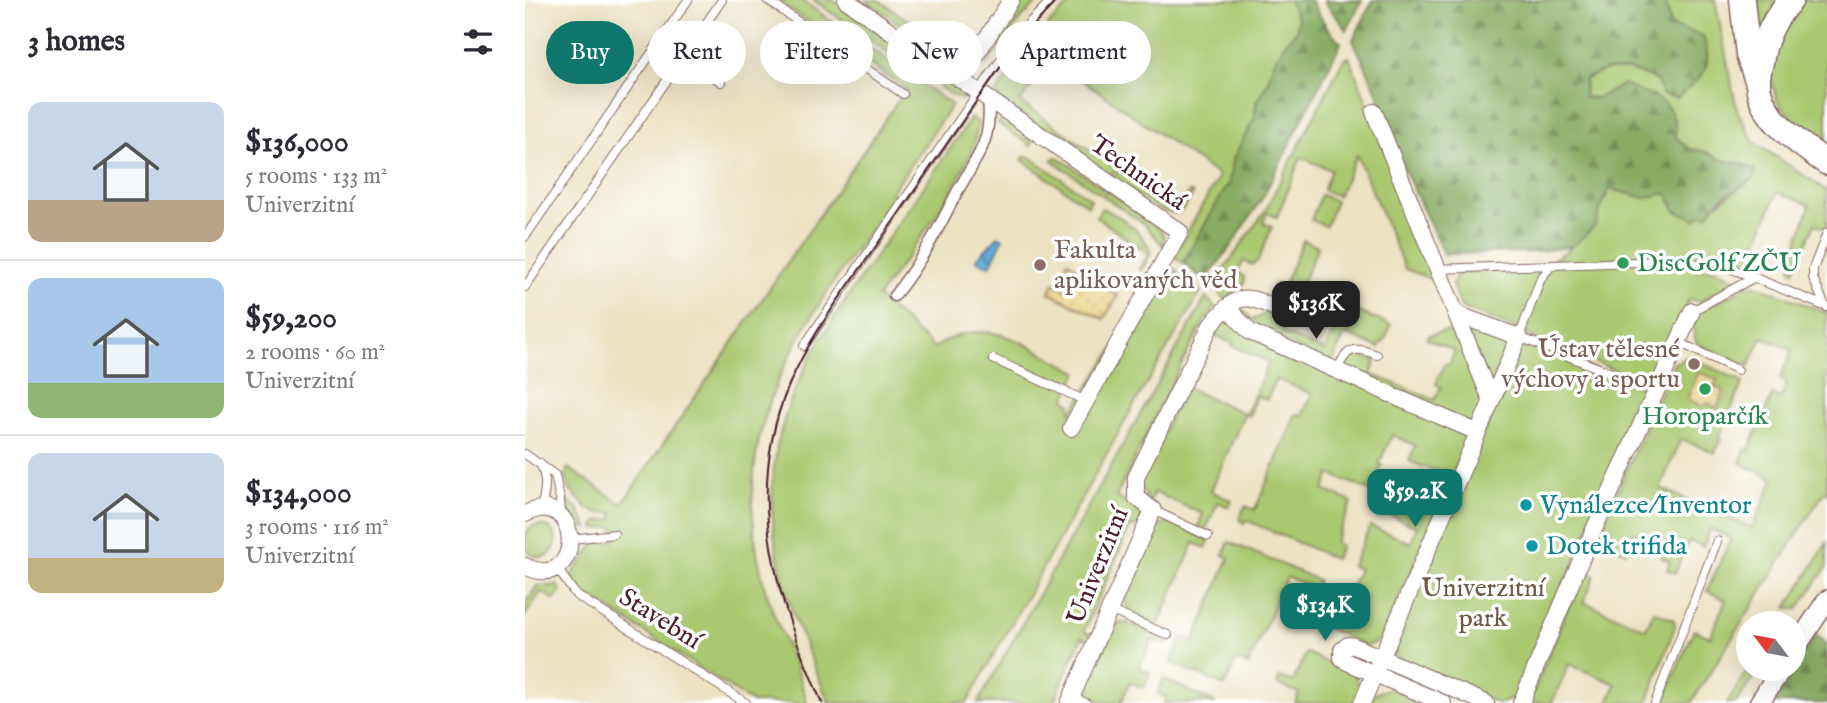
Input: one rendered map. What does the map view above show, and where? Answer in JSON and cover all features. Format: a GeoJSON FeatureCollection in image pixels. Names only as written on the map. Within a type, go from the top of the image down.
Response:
{"type":"FeatureCollection","features":[{"type":"Feature","properties":{"kind":"main road"},"geometry":{"type":"LineString","coordinates":[[1742,0],[1748,55],[1763,99],[1781,129],[1827,163]]}},
{"type":"Feature","properties":{"kind":"main road"},"geometry":{"type":"LineString","coordinates":[[1758,83],[1764,46],[1770,29],[1791,0]]}},
{"type":"Feature","properties":{"kind":"street","name":"Technická"},"geometry":{"type":"LineString","coordinates":[[846,0],[887,29]]}},
{"type":"Feature","properties":{"kind":"street"},"geometry":{"type":"LineString","coordinates":[[982,45],[1011,0]]}},
{"type":"Feature","properties":{"kind":"street","name":"Technická"},"geometry":{"type":"LineString","coordinates":[[966,84],[1180,232],[1071,428]]}},
{"type":"Feature","properties":{"kind":"street"},"geometry":{"type":"LineString","coordinates":[[894,296],[923,259],[979,156],[989,127],[983,96]]}},
{"type":"Feature","properties":{"kind":"street"},"geometry":{"type":"LineString","coordinates":[[1374,112],[1491,400]]}},
{"type":"Feature","properties":{"kind":"street"},"geometry":{"type":"LineString","coordinates":[[1285,312],[1255,298],[1243,298],[1227,307],[1249,331],[1477,432]]}},
{"type":"Feature","properties":{"kind":"street","name":"Univerzitní"},"geometry":{"type":"LineString","coordinates":[[1076,701],[1109,610],[1153,510],[1136,497],[1136,477],[1211,325],[1227,307]]}},
{"type":"Feature","properties":{"kind":"street"},"geometry":{"type":"LineString","coordinates":[[1521,703],[1655,390],[1692,311]]}},
{"type":"Feature","properties":{"kind":"street"},"geometry":{"type":"LineString","coordinates":[[1362,703],[1518,337],[1456,314]]}},
{"type":"Feature","properties":{"kind":"street"},"geometry":{"type":"LineString","coordinates":[[525,566],[540,571],[557,567],[568,555],[572,538],[561,517],[552,512],[533,512]]}},
{"type":"Feature","properties":{"kind":"street"},"geometry":{"type":"LineString","coordinates":[[1806,632],[1827,600]]}},
{"type":"Feature","properties":{"kind":"street"},"geometry":{"type":"LineString","coordinates":[[1443,703],[1344,660],[1342,650],[1351,645],[1486,703]]}},
{"type":"Feature","properties":{"kind":"street"},"geometry":{"type":"LineString","coordinates":[[1759,703],[1773,681]]}},
{"type":"Feature","properties":{"kind":"lane"},"geometry":{"type":"LineString","coordinates":[[525,237],[688,0]]}},
{"type":"Feature","properties":{"kind":"lane"},"geometry":{"type":"LineString","coordinates":[[707,21],[722,0]]}},
{"type":"Feature","properties":{"kind":"lane"},"geometry":{"type":"LineString","coordinates":[[767,0],[903,94]]}},
{"type":"Feature","properties":{"kind":"lane"},"geometry":{"type":"LineString","coordinates":[[804,346],[983,96],[1014,41],[1052,0]]}},
{"type":"Feature","properties":{"kind":"lane"},"geometry":{"type":"LineString","coordinates":[[525,287],[664,84]]}},
{"type":"Feature","properties":{"kind":"lane"},"geometry":{"type":"LineString","coordinates":[[1826,307],[1813,269],[1827,233]]}},
{"type":"Feature","properties":{"kind":"lane"},"geometry":{"type":"LineString","coordinates":[[1437,268],[1665,261],[1725,266],[1826,307]]}},
{"type":"Feature","properties":{"kind":"lane"},"geometry":{"type":"LineString","coordinates":[[1552,265],[1541,278],[1518,337],[1655,390]]}},
{"type":"Feature","properties":{"kind":"lane"},"geometry":{"type":"LineString","coordinates":[[1692,311],[1755,277]]}},
{"type":"Feature","properties":{"kind":"lane"},"geometry":{"type":"LineString","coordinates":[[1678,342],[1738,370]]}},
{"type":"Feature","properties":{"kind":"lane"},"geometry":{"type":"LineString","coordinates":[[1337,370],[1342,359],[1351,351],[1364,349],[1377,355]]}},
{"type":"Feature","properties":{"kind":"lane"},"geometry":{"type":"LineString","coordinates":[[993,359],[1086,401]]}},
{"type":"Feature","properties":{"kind":"lane"},"geometry":{"type":"LineString","coordinates":[[525,454],[555,475],[561,517]]}},
{"type":"Feature","properties":{"kind":"lane"},"geometry":{"type":"LineString","coordinates":[[533,512],[546,488],[540,463]]}},
{"type":"Feature","properties":{"kind":"lane"},"geometry":{"type":"LineString","coordinates":[[1153,510],[1208,536]]}},
{"type":"Feature","properties":{"kind":"lane"},"geometry":{"type":"LineString","coordinates":[[572,538],[614,534]]}},
{"type":"Feature","properties":{"kind":"lane"},"geometry":{"type":"LineString","coordinates":[[1655,703],[1717,541]]}},
{"type":"Feature","properties":{"kind":"lane","name":"Stavební"},"geometry":{"type":"LineString","coordinates":[[557,567],[576,595],[746,703]]}},
{"type":"Feature","properties":{"kind":"lane"},"geometry":{"type":"LineString","coordinates":[[1109,610],[1168,635]]}},
{"type":"Feature","properties":{"kind":"green space"},"geometry":{"type":"Polygon","coordinates":[[[776,0],[801,0],[831,21],[807,21],[776,0]]]}},
{"type":"Feature","properties":{"kind":"green space"},"geometry":{"type":"Polygon","coordinates":[[[813,0],[833,0],[863,21],[843,21],[813,0]]]}},
{"type":"Feature","properties":{"kind":"green space"},"geometry":{"type":"Polygon","coordinates":[[[865,0],[879,0],[909,21],[896,21],[865,0]]]}},
{"type":"Feature","properties":{"kind":"green space"},"geometry":{"type":"Polygon","coordinates":[[[1018,0],[1040,0],[1019,21],[1007,21],[1018,0]]]}},
{"type":"Feature","properties":{"kind":"green space"},"geometry":{"type":"Polygon","coordinates":[[[1074,0],[1289,0],[1298,19],[1297,30],[1283,46],[1274,63],[1267,84],[1256,102],[1255,117],[1234,157],[1229,182],[1183,263],[1174,256],[1219,176],[1088,84],[1151,84],[1151,21],[1052,21],[1074,0]]]}},
{"type":"Feature","properties":{"kind":"green space"},"geometry":{"type":"Polygon","coordinates":[[[1289,0],[1310,0],[1341,43],[1263,197],[1205,281],[1183,263],[1229,182],[1234,157],[1255,117],[1256,102],[1267,84],[1274,62],[1297,30],[1298,19],[1289,0]]]}},
{"type":"Feature","properties":{"kind":"green space"},"geometry":{"type":"Polygon","coordinates":[[[1324,0],[1362,0],[1347,30],[1324,0]]]}},
{"type":"Feature","properties":{"kind":"green space"},"geometry":{"type":"Polygon","coordinates":[[[1373,0],[1665,0],[1671,26],[1703,36],[1707,58],[1699,78],[1677,98],[1663,95],[1656,80],[1630,70],[1606,70],[1585,79],[1584,97],[1598,98],[1624,84],[1660,100],[1671,112],[1676,137],[1689,149],[1704,151],[1721,160],[1744,164],[1755,170],[1754,179],[1722,199],[1708,215],[1699,215],[1696,220],[1676,210],[1666,193],[1645,198],[1610,189],[1604,198],[1595,226],[1573,246],[1534,252],[1444,254],[1405,171],[1375,87],[1353,40],[1373,0]]]}},
{"type":"Feature","properties":{"kind":"green space"},"geometry":{"type":"Polygon","coordinates":[[[1665,0],[1715,0],[1737,110],[1754,142],[1827,191],[1827,229],[1815,224],[1794,271],[1791,270],[1791,261],[1810,205],[1777,192],[1749,263],[1727,254],[1698,259],[1697,269],[1715,269],[1739,281],[1699,302],[1689,299],[1653,380],[1643,381],[1461,307],[1452,284],[1456,276],[1463,272],[1541,268],[1573,246],[1601,207],[1610,189],[1645,198],[1666,193],[1691,216],[1714,206],[1753,179],[1744,165],[1721,160],[1704,151],[1689,149],[1676,137],[1675,120],[1653,95],[1641,94],[1624,85],[1598,98],[1584,97],[1585,79],[1606,70],[1630,70],[1657,80],[1663,95],[1677,98],[1686,89],[1703,36],[1671,26],[1665,0]]]}},
{"type":"Feature","properties":{"kind":"green space"},"geometry":{"type":"Polygon","coordinates":[[[1748,0],[1777,0],[1755,52],[1748,0]]]}},
{"type":"Feature","properties":{"kind":"green space"},"geometry":{"type":"Polygon","coordinates":[[[1800,0],[1827,0],[1827,146],[1809,134],[1779,105],[1769,74],[1770,46],[1800,0]]]}},
{"type":"Feature","properties":{"kind":"green space"},"geometry":{"type":"Polygon","coordinates":[[[873,28],[887,38],[887,51],[873,42],[873,28]]]}},
{"type":"Feature","properties":{"kind":"green space"},"geometry":{"type":"Polygon","coordinates":[[[996,39],[996,52],[986,65],[982,60],[996,39]]]}},
{"type":"Feature","properties":{"kind":"green space"},"geometry":{"type":"Polygon","coordinates":[[[873,50],[887,60],[887,76],[873,66],[873,50]]]}},
{"type":"Feature","properties":{"kind":"green space"},"geometry":{"type":"Polygon","coordinates":[[[1349,57],[1439,282],[1405,269],[1357,155],[1338,196],[1323,190],[1331,170],[1301,157],[1277,217],[1267,213],[1263,223],[1272,227],[1258,261],[1252,265],[1244,261],[1238,271],[1245,278],[1244,284],[1225,300],[1213,285],[1265,211],[1343,60],[1349,57]]]}},
{"type":"Feature","properties":{"kind":"green space"},"geometry":{"type":"Polygon","coordinates":[[[899,84],[922,84],[952,105],[891,193],[898,199],[887,205],[802,333],[780,376],[764,420],[754,467],[753,518],[761,573],[807,703],[753,703],[577,588],[571,576],[596,542],[614,541],[614,527],[595,529],[594,526],[599,521],[613,519],[613,513],[597,513],[588,509],[570,490],[565,475],[568,468],[622,504],[906,89],[899,84]]]}},
{"type":"Feature","properties":{"kind":"green space"},"geometry":{"type":"Polygon","coordinates":[[[939,84],[954,84],[967,93],[962,100],[940,88],[939,84]]]}},
{"type":"Feature","properties":{"kind":"green space"},"geometry":{"type":"Polygon","coordinates":[[[1002,84],[1033,84],[1020,102],[1116,168],[1111,176],[994,96],[1002,84]]]}},
{"type":"Feature","properties":{"kind":"green space"},"geometry":{"type":"Polygon","coordinates":[[[971,118],[978,122],[966,164],[938,212],[878,297],[934,348],[954,337],[972,332],[990,333],[1025,344],[1078,372],[1065,399],[1071,404],[1071,413],[1169,265],[1201,292],[1138,398],[967,703],[829,703],[791,607],[776,547],[772,503],[774,463],[782,426],[811,356],[831,323],[971,118]]]}},
{"type":"Feature","properties":{"kind":"green space"},"geometry":{"type":"Polygon","coordinates":[[[1002,118],[1033,140],[1031,146],[998,123],[1002,118]]]}},
{"type":"Feature","properties":{"kind":"green space"},"geometry":{"type":"Polygon","coordinates":[[[1025,156],[1091,199],[1088,206],[1022,160],[1025,156]]]}},
{"type":"Feature","properties":{"kind":"green space"},"geometry":{"type":"Polygon","coordinates":[[[1055,157],[1103,188],[1099,193],[1052,160],[1055,157]]]}},
{"type":"Feature","properties":{"kind":"green space"},"geometry":{"type":"Polygon","coordinates":[[[1119,170],[1177,210],[1190,192],[1193,194],[1181,211],[1164,211],[1145,201],[1114,178],[1119,170]]]}},
{"type":"Feature","properties":{"kind":"green space"},"geometry":{"type":"Polygon","coordinates":[[[1106,190],[1160,229],[1164,236],[1164,247],[1145,225],[1102,195],[1106,190]]]}},
{"type":"Feature","properties":{"kind":"green space"},"geometry":{"type":"Polygon","coordinates":[[[1321,195],[1336,201],[1326,226],[1311,220],[1321,195]]]}},
{"type":"Feature","properties":{"kind":"green space"},"geometry":{"type":"Polygon","coordinates":[[[1102,208],[1131,226],[1148,245],[1151,252],[1142,271],[1139,269],[1149,254],[1096,217],[1102,208]]]}},
{"type":"Feature","properties":{"kind":"green space"},"geometry":{"type":"Polygon","coordinates":[[[1303,240],[1318,246],[1291,310],[1275,302],[1271,292],[1274,284],[1283,287],[1303,240]]]}},
{"type":"Feature","properties":{"kind":"green space"},"geometry":{"type":"Polygon","coordinates":[[[1749,285],[1759,286],[1827,313],[1827,493],[1824,492],[1749,611],[1736,611],[1736,632],[1691,703],[1662,703],[1694,630],[1710,637],[1726,600],[1707,591],[1731,538],[1710,529],[1703,547],[1689,541],[1675,573],[1667,570],[1670,561],[1660,557],[1664,545],[1634,532],[1626,552],[1596,539],[1673,364],[1684,358],[1693,359],[1743,382],[1719,437],[1721,439],[1715,453],[1681,439],[1660,488],[1752,528],[1774,479],[1740,463],[1746,449],[1749,450],[1772,395],[1781,398],[1787,383],[1780,379],[1792,350],[1762,337],[1749,366],[1697,344],[1692,326],[1697,312],[1749,285]]]}},
{"type":"Feature","properties":{"kind":"green space"},"geometry":{"type":"Polygon","coordinates":[[[1206,297],[1215,307],[1204,321],[1116,497],[1135,507],[1143,518],[1140,525],[1129,528],[1084,631],[1094,636],[1091,641],[1082,637],[1053,703],[978,703],[1206,297]]]}},
{"type":"Feature","properties":{"kind":"green space"},"geometry":{"type":"Polygon","coordinates":[[[1344,306],[1391,325],[1379,348],[1345,334],[1334,359],[1330,362],[1251,329],[1238,309],[1243,310],[1253,320],[1268,312],[1287,319],[1282,333],[1325,351],[1344,306]]]}},
{"type":"Feature","properties":{"kind":"green space"},"geometry":{"type":"Polygon","coordinates":[[[1224,321],[1231,321],[1470,433],[1451,478],[1409,461],[1415,445],[1392,435],[1371,491],[1330,474],[1324,490],[1352,502],[1335,542],[1341,546],[1335,559],[1246,520],[1244,523],[1239,520],[1245,506],[1255,510],[1296,414],[1302,416],[1312,394],[1276,379],[1267,400],[1257,396],[1249,416],[1244,414],[1211,491],[1232,501],[1229,507],[1218,502],[1206,529],[1198,526],[1203,514],[1154,492],[1149,503],[1139,483],[1185,387],[1246,414],[1269,362],[1213,334],[1224,321]]]}},
{"type":"Feature","properties":{"kind":"green space"},"geometry":{"type":"Polygon","coordinates":[[[1464,325],[1509,342],[1490,385],[1464,325]]]}},
{"type":"Feature","properties":{"kind":"green space"},"geometry":{"type":"Polygon","coordinates":[[[1458,329],[1485,398],[1473,425],[1345,370],[1344,365],[1349,358],[1359,355],[1376,360],[1371,374],[1435,400],[1441,387],[1436,384],[1443,367],[1445,364],[1449,365],[1455,351],[1427,339],[1429,335],[1458,329]]]}},
{"type":"Feature","properties":{"kind":"green space","name":"Univerzitní park"},"geometry":{"type":"Polygon","coordinates":[[[1531,344],[1649,390],[1516,696],[1497,703],[1398,659],[1392,643],[1521,347],[1531,344]]]}},
{"type":"Feature","properties":{"kind":"green space"},"geometry":{"type":"Polygon","coordinates":[[[1406,474],[1445,491],[1381,640],[1366,646],[1318,624],[1330,591],[1346,598],[1359,569],[1352,566],[1370,526],[1411,543],[1417,527],[1389,515],[1406,474]]]}},
{"type":"Feature","properties":{"kind":"green space"},"geometry":{"type":"Polygon","coordinates":[[[566,499],[578,509],[588,529],[571,518],[566,499]]]}},
{"type":"Feature","properties":{"kind":"green space"},"geometry":{"type":"Polygon","coordinates":[[[1167,523],[1209,540],[1206,548],[1194,543],[1158,626],[1129,612],[1125,598],[1157,526],[1167,523]]]}},
{"type":"Feature","properties":{"kind":"green space"},"geometry":{"type":"Polygon","coordinates":[[[534,526],[546,526],[555,535],[555,547],[546,556],[534,556],[525,547],[525,535],[534,526]]]}},
{"type":"Feature","properties":{"kind":"green space"},"geometry":{"type":"Polygon","coordinates":[[[1229,542],[1318,580],[1314,588],[1287,577],[1248,665],[1236,660],[1225,686],[1171,663],[1182,637],[1194,641],[1229,558],[1223,555],[1229,542]]]}},
{"type":"Feature","properties":{"kind":"green space"},"geometry":{"type":"Polygon","coordinates":[[[1827,543],[1827,567],[1798,609],[1787,608],[1827,543]]]}},
{"type":"Feature","properties":{"kind":"green space"},"geometry":{"type":"Polygon","coordinates":[[[1583,570],[1595,575],[1584,602],[1646,629],[1654,611],[1674,620],[1675,626],[1647,703],[1608,703],[1616,684],[1569,664],[1552,703],[1529,703],[1583,570]]]}},
{"type":"Feature","properties":{"kind":"green space"},"geometry":{"type":"Polygon","coordinates":[[[557,584],[561,590],[555,600],[541,592],[525,616],[525,604],[537,586],[557,584]]]}},
{"type":"Feature","properties":{"kind":"green space"},"geometry":{"type":"Polygon","coordinates":[[[1122,623],[1169,639],[1166,645],[1152,640],[1139,668],[1150,673],[1144,688],[1130,682],[1121,703],[1099,700],[1089,692],[1089,679],[1105,637],[1122,623]]]}},
{"type":"Feature","properties":{"kind":"green space"},"geometry":{"type":"Polygon","coordinates":[[[1816,635],[1827,645],[1827,703],[1776,703],[1785,681],[1806,681],[1806,650],[1816,635]]]}},
{"type":"Feature","properties":{"kind":"green space"},"geometry":{"type":"Polygon","coordinates":[[[1306,653],[1354,673],[1360,689],[1354,703],[1295,703],[1299,693],[1277,684],[1280,677],[1293,682],[1306,653]]]}},
{"type":"Feature","properties":{"kind":"green space"},"geometry":{"type":"Polygon","coordinates":[[[1163,679],[1216,703],[1164,703],[1166,697],[1157,694],[1163,679]]]}},
{"type":"Feature","properties":{"kind":"green space"},"geometry":{"type":"Polygon","coordinates":[[[1741,681],[1751,681],[1736,703],[1727,703],[1741,681]]]}},
{"type":"Feature","properties":{"kind":"green space"},"geometry":{"type":"Polygon","coordinates":[[[1389,688],[1423,703],[1368,703],[1372,695],[1389,688]]]}},
{"type":"Feature","properties":{"kind":"sand"},"geometry":{"type":"Polygon","coordinates":[[[1068,261],[1118,296],[1104,319],[1049,293],[1054,283],[1065,290],[1072,280],[1061,272],[1068,261]]]}},
{"type":"Feature","properties":{"kind":"sand","name":"Horoparčík"},"geometry":{"type":"Polygon","coordinates":[[[1699,372],[1717,380],[1714,387],[1724,391],[1717,408],[1707,403],[1704,407],[1687,399],[1699,372]]]}},
{"type":"Feature","properties":{"kind":"water"},"geometry":{"type":"Polygon","coordinates":[[[998,236],[1003,239],[990,266],[976,260],[998,236]]]}},
{"type":"Feature","properties":{"kind":"tram line"},"geometry":{"type":"LineString","coordinates":[[822,703],[791,626],[771,547],[767,507],[768,467],[775,426],[797,367],[829,314],[1004,62],[1057,0]]}},
{"type":"Feature","properties":{"kind":"place","name":"DiscGolf ZČU"},"geometry":{"type":"Point","coordinates":[1623,263]}},
{"type":"Feature","properties":{"kind":"place","name":"Fakulta aplikovaných věd"},"geometry":{"type":"Point","coordinates":[1040,265]}},
{"type":"Feature","properties":{"kind":"place","name":"Ústav tělesné výchovy a sportu"},"geometry":{"type":"Point","coordinates":[1694,364]}},
{"type":"Feature","properties":{"kind":"place","name":"Horoparčík"},"geometry":{"type":"Point","coordinates":[1705,389]}},
{"type":"Feature","properties":{"kind":"place","name":"Vynálezce/Inventor"},"geometry":{"type":"Point","coordinates":[1526,505]}},
{"type":"Feature","properties":{"kind":"place","name":"Dotek trifida"},"geometry":{"type":"Point","coordinates":[1532,546]}}]}
